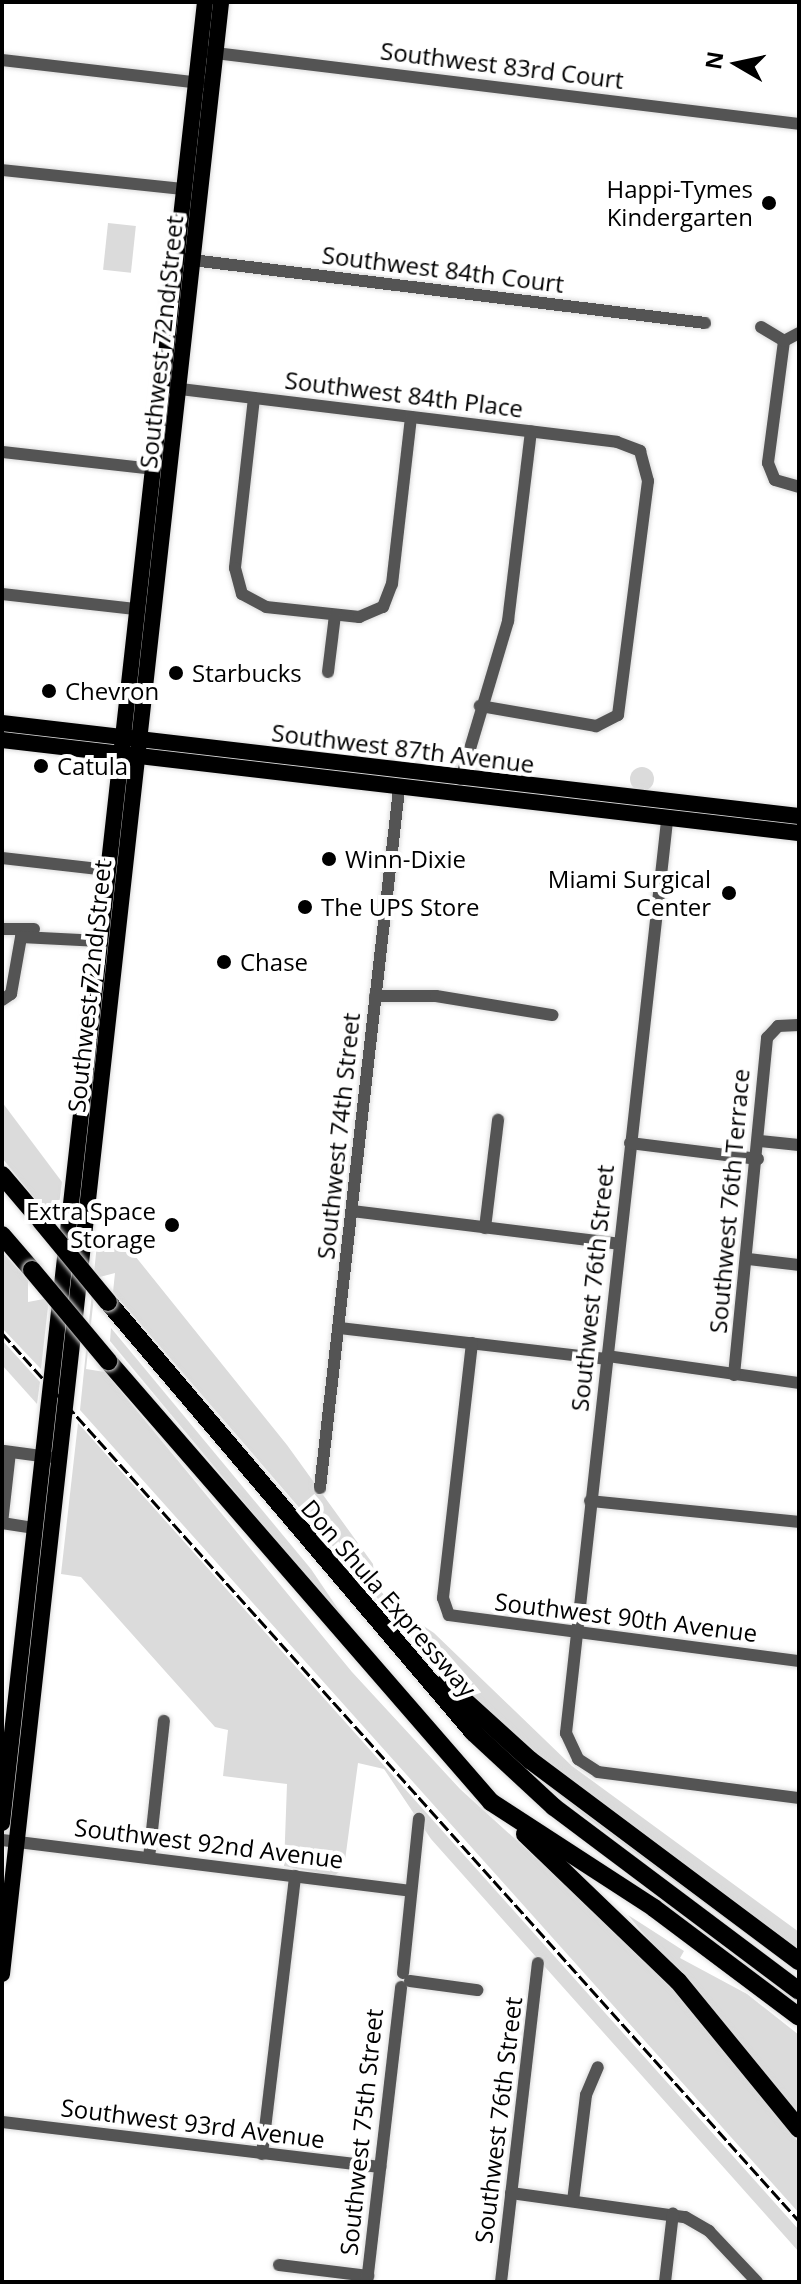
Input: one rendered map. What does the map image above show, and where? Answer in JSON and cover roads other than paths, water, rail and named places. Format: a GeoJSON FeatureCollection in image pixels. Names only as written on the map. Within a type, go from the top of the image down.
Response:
{"type":"FeatureCollection","features":[{"type":"Feature","properties":{"kind":"highway","name":"Don Shula Expressway"},"geometry":{"type":"LineString","coordinates":[[2,1175],[313,1547],[473,1732],[554,1807],[799,1991]]}},
{"type":"Feature","properties":{"kind":"highway"},"geometry":{"type":"LineString","coordinates":[[2,1235],[491,1802],[678,1981],[799,2129]]}},
{"type":"Feature","properties":{"kind":"highway"},"geometry":{"type":"LineString","coordinates":[[313,1547],[332,1557],[490,1727],[799,1961]]}},
{"type":"Feature","properties":{"kind":"highway"},"geometry":{"type":"LineString","coordinates":[[491,1802],[654,1908],[799,2017]]}},
{"type":"Feature","properties":{"kind":"main road","name":"Southwest 72nd Street"},"geometry":{"type":"LineString","coordinates":[[205,2],[208,52]]}},
{"type":"Feature","properties":{"kind":"main road","name":"Southwest 72nd Street"},"geometry":{"type":"LineString","coordinates":[[40,1556],[35,1528],[52,1457],[78,1149],[135,609],[162,387],[185,260],[208,52],[221,2]]}},
{"type":"Feature","properties":{"kind":"main road","name":"Southwest 72nd Street"},"geometry":{"type":"LineString","coordinates":[[2,1974],[9,1840],[40,1556],[96,1152],[166,517],[179,389],[185,260]]}},
{"type":"Feature","properties":{"kind":"main road"},"geometry":{"type":"LineString","coordinates":[[153,469],[161,471],[158,510],[166,517]]}},
{"type":"Feature","properties":{"kind":"main road","name":"Southwest 87th Avenue"},"geometry":{"type":"LineString","coordinates":[[2,723],[120,745],[139,756],[461,779],[799,816]]}},
{"type":"Feature","properties":{"kind":"main road","name":"Southwest 87th Avenue"},"geometry":{"type":"LineString","coordinates":[[2,740],[120,745],[142,739],[399,789],[667,821],[799,831]]}},
{"type":"Feature","properties":{"kind":"main road"},"geometry":{"type":"LineString","coordinates":[[461,779],[465,796]]}},
{"type":"Feature","properties":{"kind":"main road"},"geometry":{"type":"LineString","coordinates":[[554,807],[575,792]]}},
{"type":"Feature","properties":{"kind":"main road"},"geometry":{"type":"LineString","coordinates":[[667,821],[669,803]]}},
{"type":"Feature","properties":{"kind":"main road"},"geometry":{"type":"LineString","coordinates":[[104,904],[121,906]]}},
{"type":"Feature","properties":{"kind":"main road"},"geometry":{"type":"LineString","coordinates":[[93,1004],[111,1006]]}},
{"type":"Feature","properties":{"kind":"main road"},"geometry":{"type":"LineString","coordinates":[[78,1149],[96,1152]]}},
{"type":"Feature","properties":{"kind":"main road","name":"Southwest 72nd Street"},"geometry":{"type":"LineString","coordinates":[[2,1823],[33,1626]]}},
{"type":"Feature","properties":{"kind":"street","name":"Southwest 83rd Court"},"geometry":{"type":"LineString","coordinates":[[208,52],[799,124]]}},
{"type":"Feature","properties":{"kind":"street"},"geometry":{"type":"LineString","coordinates":[[2,60],[204,83]]}},
{"type":"Feature","properties":{"kind":"street"},"geometry":{"type":"LineString","coordinates":[[2,170],[193,190]]}},
{"type":"Feature","properties":{"kind":"street","name":"Southwest 84th Court"},"geometry":{"type":"LineString","coordinates":[[185,260],[705,323]]}},
{"type":"Feature","properties":{"kind":"street"},"geometry":{"type":"LineString","coordinates":[[761,327],[784,341]]}},
{"type":"Feature","properties":{"kind":"street"},"geometry":{"type":"LineString","coordinates":[[784,341],[799,333]]}},
{"type":"Feature","properties":{"kind":"street"},"geometry":{"type":"LineString","coordinates":[[784,341],[771,476],[799,487]]}},
{"type":"Feature","properties":{"kind":"street","name":"Southwest 84th Place"},"geometry":{"type":"LineString","coordinates":[[162,387],[531,431],[640,451],[648,481],[618,715],[596,726],[480,706]]}},
{"type":"Feature","properties":{"kind":"street"},"geometry":{"type":"LineString","coordinates":[[254,398],[235,563],[242,594],[261,606],[335,615],[365,617],[383,607],[392,584],[411,417]]}},
{"type":"Feature","properties":{"kind":"street"},"geometry":{"type":"LineString","coordinates":[[461,779],[480,706],[508,621],[531,431]]}},
{"type":"Feature","properties":{"kind":"street"},"geometry":{"type":"LineString","coordinates":[[2,452],[153,469]]}},
{"type":"Feature","properties":{"kind":"street"},"geometry":{"type":"LineString","coordinates":[[2,594],[135,609]]}},
{"type":"Feature","properties":{"kind":"street"},"geometry":{"type":"LineString","coordinates":[[328,672],[335,615]]}},
{"type":"Feature","properties":{"kind":"street","name":"Southwest 74th Street"},"geometry":{"type":"LineString","coordinates":[[320,1488],[399,789]]}},
{"type":"Feature","properties":{"kind":"street","name":"Southwest 76th Street"},"geometry":{"type":"LineString","coordinates":[[667,821],[566,1727],[576,1758],[611,1775],[799,1798]]}},
{"type":"Feature","properties":{"kind":"street"},"geometry":{"type":"LineString","coordinates":[[2,858],[107,870]]}},
{"type":"Feature","properties":{"kind":"street"},"geometry":{"type":"LineString","coordinates":[[2,929],[100,938]]}},
{"type":"Feature","properties":{"kind":"street"},"geometry":{"type":"LineString","coordinates":[[2,1000],[11,994],[17,941],[33,934],[100,938]]}},
{"type":"Feature","properties":{"kind":"street"},"geometry":{"type":"LineString","coordinates":[[2,950],[14,960]]}},
{"type":"Feature","properties":{"kind":"street"},"geometry":{"type":"LineString","coordinates":[[375,996],[552,1015]]}},
{"type":"Feature","properties":{"kind":"street","name":"Southwest 76th Terrace"},"geometry":{"type":"LineString","coordinates":[[734,1375],[770,1031],[799,1025]]}},
{"type":"Feature","properties":{"kind":"street"},"geometry":{"type":"LineString","coordinates":[[485,1228],[498,1120]]}},
{"type":"Feature","properties":{"kind":"street"},"geometry":{"type":"LineString","coordinates":[[760,1141],[799,1145]]}},
{"type":"Feature","properties":{"kind":"street"},"geometry":{"type":"LineString","coordinates":[[630,1143],[758,1159]]}},
{"type":"Feature","properties":{"kind":"street"},"geometry":{"type":"LineString","coordinates":[[352,1211],[619,1244]]}},
{"type":"Feature","properties":{"kind":"street"},"geometry":{"type":"LineString","coordinates":[[748,1259],[799,1265]]}},
{"type":"Feature","properties":{"kind":"street"},"geometry":{"type":"LineString","coordinates":[[339,1328],[799,1383]]}},
{"type":"Feature","properties":{"kind":"street","name":"Southwest 90th Avenue"},"geometry":{"type":"LineString","coordinates":[[472,1343],[443,1598],[449,1615],[799,1661]]}},
{"type":"Feature","properties":{"kind":"street"},"geometry":{"type":"LineString","coordinates":[[35,1528],[2,1523],[6,1451],[52,1457]]}},
{"type":"Feature","properties":{"kind":"street"},"geometry":{"type":"LineString","coordinates":[[590,1501],[799,1522]]}},
{"type":"Feature","properties":{"kind":"street"},"geometry":{"type":"LineString","coordinates":[[149,1858],[164,1721]]}},
{"type":"Feature","properties":{"kind":"street","name":"Southwest 75th Street"},"geometry":{"type":"LineString","coordinates":[[367,2279],[405,1981],[419,1819]]}},
{"type":"Feature","properties":{"kind":"street","name":"Southwest 92nd Avenue"},"geometry":{"type":"LineString","coordinates":[[9,1840],[411,1891]]}},
{"type":"Feature","properties":{"kind":"street"},"geometry":{"type":"LineString","coordinates":[[262,2154],[295,1876]]}},
{"type":"Feature","properties":{"kind":"street","name":"Southwest 76th Street"},"geometry":{"type":"LineString","coordinates":[[501,2282],[538,1963]]}},
{"type":"Feature","properties":{"kind":"street"},"geometry":{"type":"LineString","coordinates":[[405,1981],[477,1990]]}},
{"type":"Feature","properties":{"kind":"street"},"geometry":{"type":"LineString","coordinates":[[573,2201],[586,2095],[598,2067]]}},
{"type":"Feature","properties":{"kind":"street","name":"Southwest 93rd Avenue"},"geometry":{"type":"LineString","coordinates":[[2,2122],[380,2167]]}},
{"type":"Feature","properties":{"kind":"street"},"geometry":{"type":"LineString","coordinates":[[511,2193],[673,2213],[706,2228],[757,2282]]}},
{"type":"Feature","properties":{"kind":"street"},"geometry":{"type":"LineString","coordinates":[[665,2282],[673,2213]]}},
{"type":"Feature","properties":{"kind":"street"},"geometry":{"type":"LineString","coordinates":[[279,2265],[367,2279]]}},
{"type":"Feature","properties":{"kind":"railway"},"geometry":{"type":"LineString","coordinates":[[2,1333],[799,2221]]}},
{"type":"Feature","properties":{"kind":"place","name":"Happi-Tymes Kindergarten"},"geometry":{"type":"Point","coordinates":[769,203]}},
{"type":"Feature","properties":{"kind":"place","name":"Starbucks"},"geometry":{"type":"Point","coordinates":[176,673]}},
{"type":"Feature","properties":{"kind":"place","name":"Chevron"},"geometry":{"type":"Point","coordinates":[49,691]}},
{"type":"Feature","properties":{"kind":"place","name":"Catula"},"geometry":{"type":"Point","coordinates":[41,766]}},
{"type":"Feature","properties":{"kind":"place","name":"Winn-Dixie"},"geometry":{"type":"Point","coordinates":[329,859]}},
{"type":"Feature","properties":{"kind":"place","name":"Miami Surgical Center"},"geometry":{"type":"Point","coordinates":[729,893]}},
{"type":"Feature","properties":{"kind":"place","name":"The UPS Store"},"geometry":{"type":"Point","coordinates":[305,907]}},
{"type":"Feature","properties":{"kind":"place","name":"Chase"},"geometry":{"type":"Point","coordinates":[224,962]}},
{"type":"Feature","properties":{"kind":"place","name":"Extra Space Storage"},"geometry":{"type":"Point","coordinates":[172,1225]}}]}
